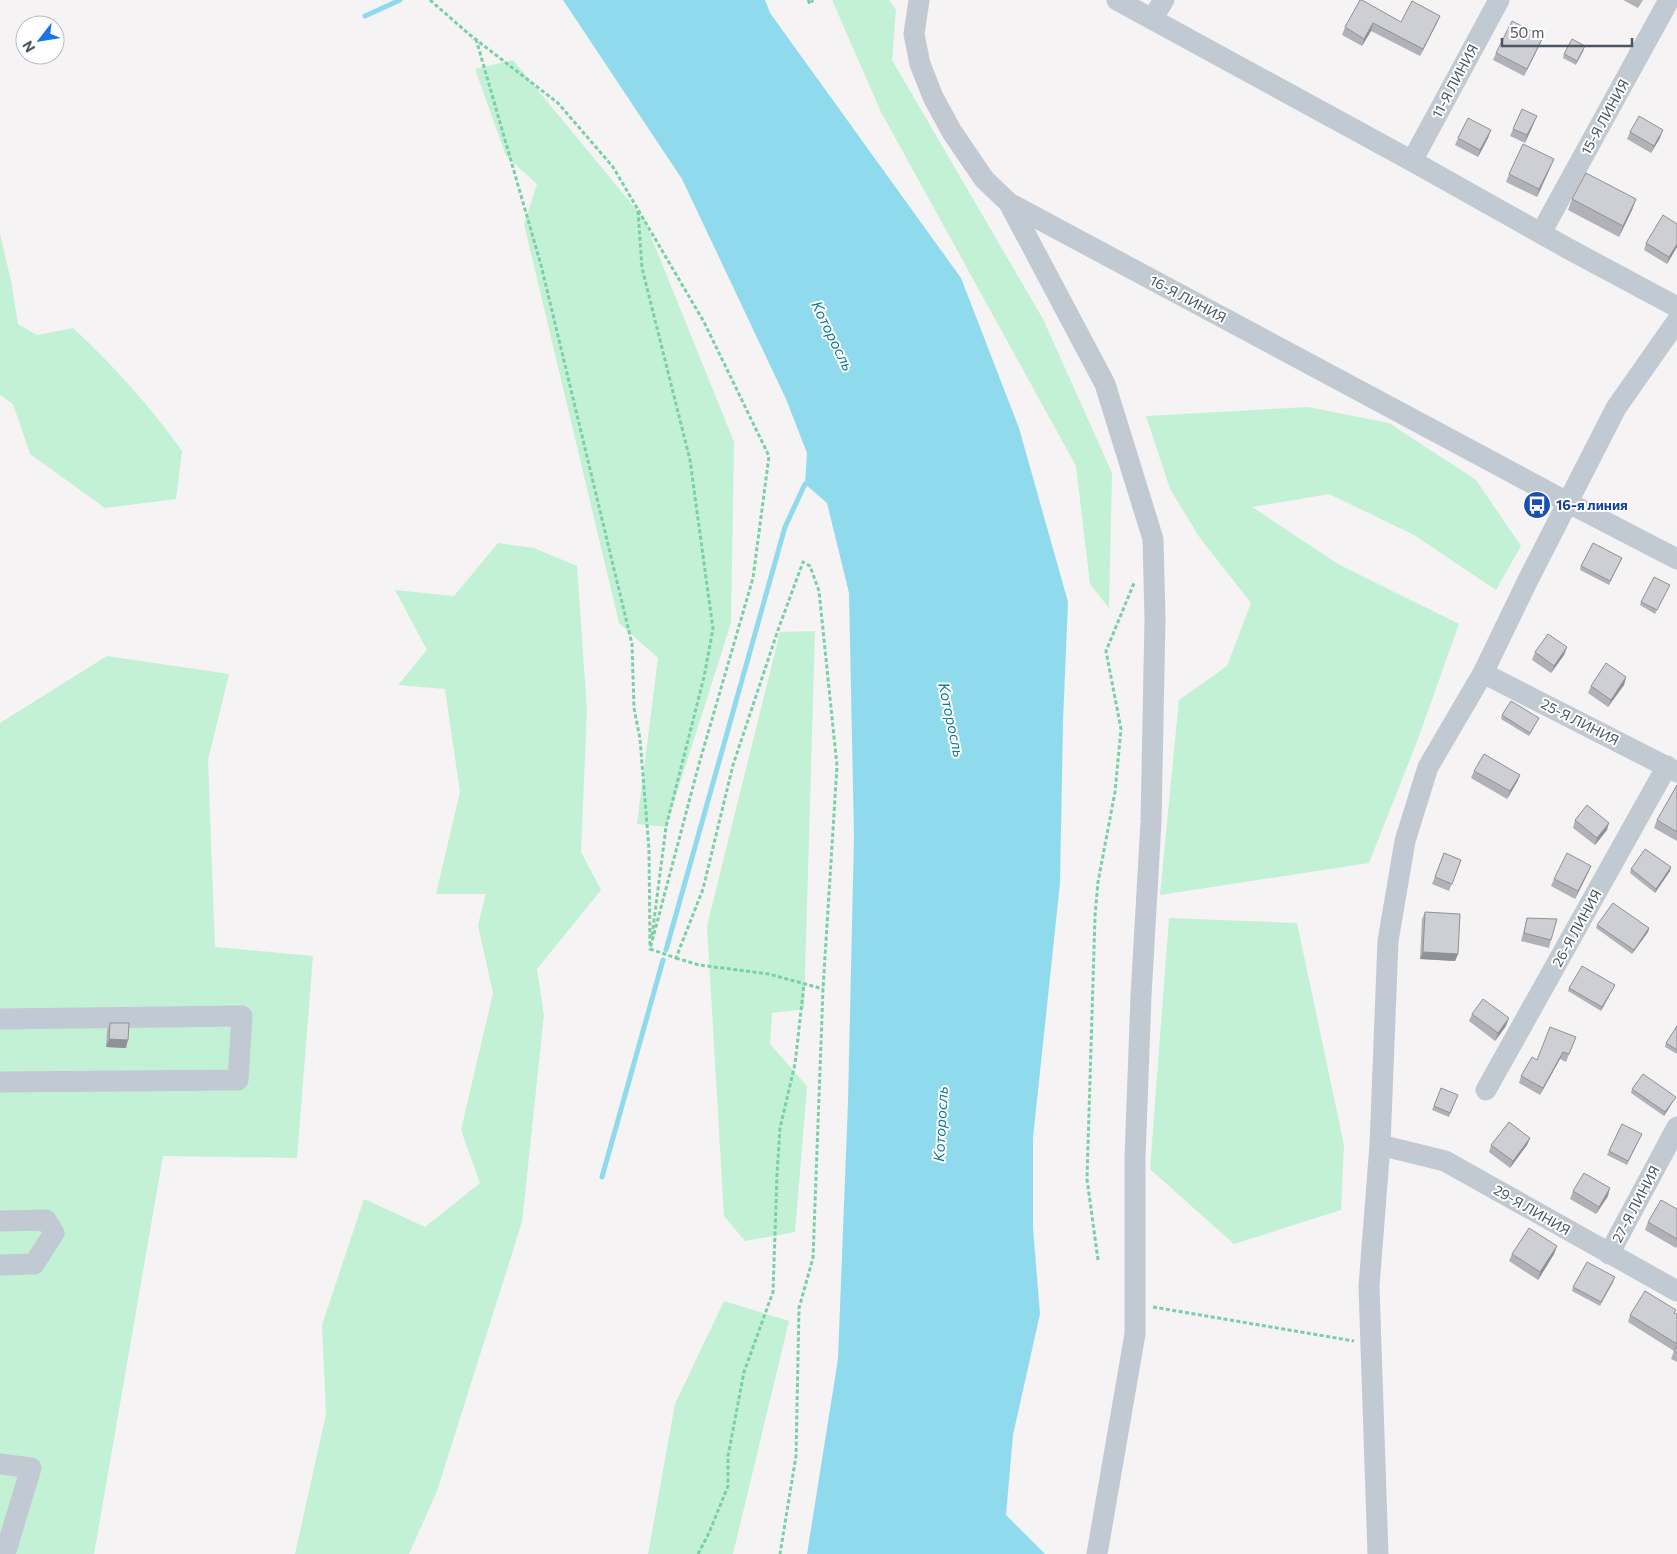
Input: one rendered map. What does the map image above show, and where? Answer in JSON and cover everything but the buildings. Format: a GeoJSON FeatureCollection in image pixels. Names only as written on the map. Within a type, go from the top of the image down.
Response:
{"type":"FeatureCollection","features":[{"type":"Feature","properties":{"kind":"street","name":"16-Я ЛИНИЯ"},"geometry":{"type":"LineString","coordinates":[[919,0],[914,34],[920,64],[933,97],[952,132],[984,179],[1009,203],[1677,559]]}},
{"type":"Feature","properties":{"kind":"street"},"geometry":{"type":"LineString","coordinates":[[1117,0],[1677,307]]}},
{"type":"Feature","properties":{"kind":"street"},"geometry":{"type":"LineString","coordinates":[[1152,20],[1164,0]]}},
{"type":"Feature","properties":{"kind":"street","name":"11-Я ЛИНИЯ"},"geometry":{"type":"LineString","coordinates":[[1412,161],[1499,0]]}},
{"type":"Feature","properties":{"kind":"street","name":"15-Я ЛИНИЯ"},"geometry":{"type":"LineString","coordinates":[[1541,234],[1670,0]]}},
{"type":"Feature","properties":{"kind":"street"},"geometry":{"type":"LineString","coordinates":[[1009,203],[1104,384],[1153,538],[1155,618],[1151,812],[1135,1158],[1135,1334],[1097,1554]]}},
{"type":"Feature","properties":{"kind":"street"},"geometry":{"type":"LineString","coordinates":[[1378,1554],[1369,1286],[1380,1145],[1388,941],[1405,841],[1428,767],[1483,673],[1567,502],[1616,408],[1677,321]]}},
{"type":"Feature","properties":{"kind":"street","name":"25-Я ЛИНИЯ"},"geometry":{"type":"LineString","coordinates":[[1483,673],[1672,769]]}},
{"type":"Feature","properties":{"kind":"street","name":"26-Я ЛИНИЯ"},"geometry":{"type":"LineString","coordinates":[[1486,1090],[1672,769]]}},
{"type":"Feature","properties":{"kind":"street"},"geometry":{"type":"LineString","coordinates":[[0,1019],[242,1016],[238,1080],[0,1082]]}},
{"type":"Feature","properties":{"kind":"street","name":"27-Я ЛИНИЯ"},"geometry":{"type":"LineString","coordinates":[[1609,1254],[1677,1127]]}},
{"type":"Feature","properties":{"kind":"street","name":"29-Я ЛИНИЯ"},"geometry":{"type":"LineString","coordinates":[[1380,1145],[1445,1161],[1609,1254],[1677,1290]]}},
{"type":"Feature","properties":{"kind":"street"},"geometry":{"type":"LineString","coordinates":[[0,1221],[46,1220],[54,1233],[34,1264],[0,1265]]}},
{"type":"Feature","properties":{"kind":"street"},"geometry":{"type":"LineString","coordinates":[[0,1464],[31,1468],[5,1554]]}},
{"type":"Feature","properties":{"kind":"path"},"geometry":{"type":"LineString","coordinates":[[430,0],[476,39],[558,103],[613,167],[704,322],[769,456],[753,578],[699,764],[650,949]]}},
{"type":"Feature","properties":{"kind":"path"},"geometry":{"type":"LineString","coordinates":[[808,0],[810,4],[813,0]]}},
{"type":"Feature","properties":{"kind":"path"},"geometry":{"type":"LineString","coordinates":[[476,39],[541,265],[632,644],[634,708],[640,739],[649,849],[650,949]]}},
{"type":"Feature","properties":{"kind":"path"},"geometry":{"type":"LineString","coordinates":[[638,209],[642,268],[690,460],[712,629],[704,677],[666,827],[650,949]]}},
{"type":"Feature","properties":{"kind":"path"},"geometry":{"type":"LineString","coordinates":[[676,958],[703,889],[733,765],[803,562],[810,566],[819,591],[837,766],[823,989],[813,1258],[799,1308],[796,1456],[780,1554]]}},
{"type":"Feature","properties":{"kind":"path"},"geometry":{"type":"LineString","coordinates":[[1098,1260],[1087,1179],[1095,916],[1098,882],[1115,792],[1121,729],[1106,651],[1135,582]]}},
{"type":"Feature","properties":{"kind":"path"},"geometry":{"type":"LineString","coordinates":[[650,949],[699,966],[770,974],[823,989]]}},
{"type":"Feature","properties":{"kind":"path"},"geometry":{"type":"LineString","coordinates":[[698,1554],[709,1533],[728,1486],[728,1456],[744,1372],[773,1292],[780,1128],[795,1064],[804,984]]}},
{"type":"Feature","properties":{"kind":"path"},"geometry":{"type":"LineString","coordinates":[[1135,1304],[1371,1344]]}},
{"type":"Feature","properties":{"kind":"green space"},"geometry":{"type":"Polygon","coordinates":[[[832,0],[889,0],[896,10],[892,60],[1043,319],[1112,473],[1109,608],[1090,584],[1076,466],[881,112],[832,0]]]}},
{"type":"Feature","properties":{"kind":"green space"},"geometry":{"type":"Polygon","coordinates":[[[513,60],[644,219],[734,442],[731,623],[666,827],[637,824],[658,658],[619,623],[524,224],[537,184],[506,156],[475,69],[513,60]]]}},
{"type":"Feature","properties":{"kind":"green space"},"geometry":{"type":"Polygon","coordinates":[[[0,233],[18,324],[37,335],[73,328],[131,387],[182,451],[176,499],[105,508],[30,454],[13,404],[0,395],[0,233]]]}},
{"type":"Feature","properties":{"kind":"green space"},"geometry":{"type":"Polygon","coordinates":[[[1308,407],[1389,423],[1476,480],[1521,546],[1496,590],[1414,535],[1329,494],[1252,507],[1338,564],[1459,624],[1418,739],[1369,863],[1160,895],[1179,700],[1227,666],[1251,603],[1200,538],[1170,489],[1146,416],[1308,407]]]}},
{"type":"Feature","properties":{"kind":"green space"},"geometry":{"type":"Polygon","coordinates":[[[498,543],[534,548],[577,566],[587,710],[581,852],[601,890],[537,969],[544,1015],[522,1222],[437,1491],[409,1554],[295,1554],[326,1414],[322,1325],[364,1199],[425,1227],[480,1183],[461,1130],[493,993],[478,925],[486,894],[436,894],[460,792],[445,689],[398,685],[427,650],[395,590],[454,596],[498,543]]]}},
{"type":"Feature","properties":{"kind":"green space"},"geometry":{"type":"Polygon","coordinates":[[[815,631],[804,1009],[772,1013],[770,1044],[807,1086],[795,1232],[745,1241],[724,1216],[707,926],[780,632],[815,631]]]}},
{"type":"Feature","properties":{"kind":"green space"},"geometry":{"type":"Polygon","coordinates":[[[107,656],[229,674],[208,760],[215,947],[313,956],[297,1158],[163,1156],[94,1554],[0,1554],[0,723],[107,656]]]}},
{"type":"Feature","properties":{"kind":"green space"},"geometry":{"type":"Polygon","coordinates":[[[1169,918],[1297,923],[1344,1145],[1341,1210],[1234,1244],[1150,1169],[1169,918]]]}},
{"type":"Feature","properties":{"kind":"green space"},"geometry":{"type":"Polygon","coordinates":[[[724,1301],[789,1321],[733,1554],[648,1554],[675,1404],[724,1301]]]}},
{"type":"Feature","properties":{"kind":"water","name":"Которосль"},"geometry":{"type":"Polygon","coordinates":[[[563,0],[765,0],[770,13],[961,278],[1019,428],[1068,602],[1063,721],[1060,883],[1033,1138],[1033,1228],[1040,1314],[1013,1435],[1006,1515],[1045,1554],[807,1554],[838,1359],[848,1102],[854,836],[849,593],[827,503],[805,484],[807,453],[786,399],[682,179],[563,0]]]}},
{"type":"Feature","properties":{"kind":"waterway"},"geometry":{"type":"LineString","coordinates":[[365,16],[400,0]]}},
{"type":"Feature","properties":{"kind":"waterway"},"geometry":{"type":"LineString","coordinates":[[666,950],[785,527],[805,484]]}},
{"type":"Feature","properties":{"kind":"waterway"},"geometry":{"type":"LineString","coordinates":[[602,1177],[663,960]]}},
{"type":"Feature","properties":{"kind":"place","name":"16-я линия"},"geometry":{"type":"Point","coordinates":[1537,505]}}]}
